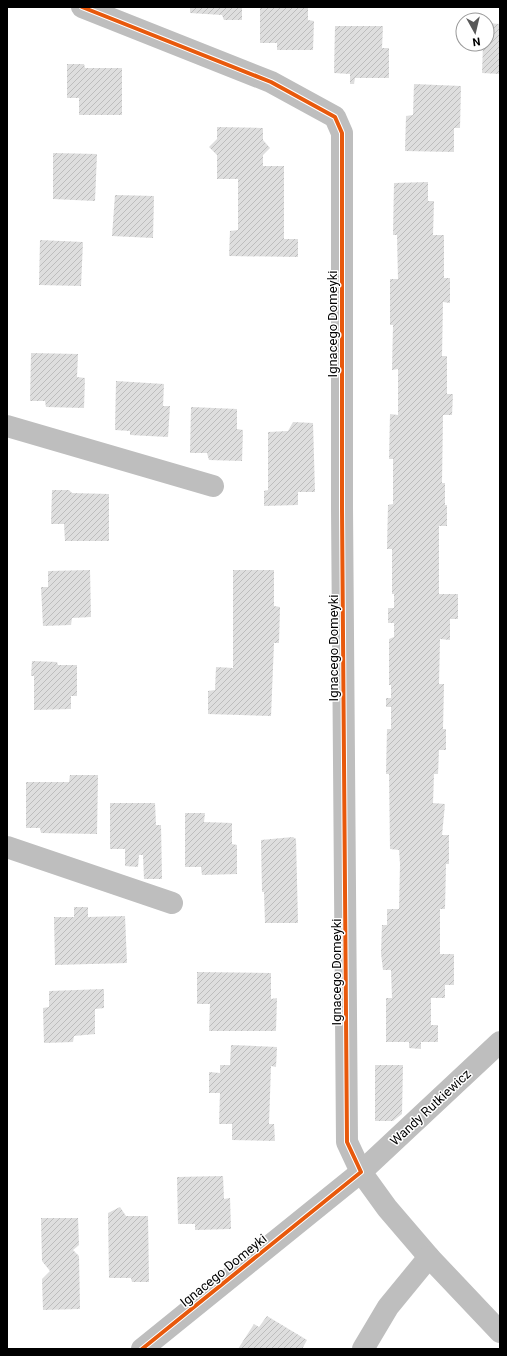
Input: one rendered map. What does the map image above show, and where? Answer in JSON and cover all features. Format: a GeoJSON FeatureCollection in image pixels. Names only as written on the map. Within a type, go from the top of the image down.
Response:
{"type":"FeatureCollection","features":[{"type":"Feature","properties":{"kind":"street","name":"Ignacego Domeyki"},"geometry":{"type":"LineString","coordinates":[[82,7],[271,82],[335,117],[342,133],[342,516],[347,1142],[361,1172],[387,1208],[429,1257],[500,1332]]}},
{"type":"Feature","properties":{"kind":"street"},"geometry":{"type":"LineString","coordinates":[[7,426],[213,486]]}},
{"type":"Feature","properties":{"kind":"street"},"geometry":{"type":"LineString","coordinates":[[7,847],[172,903]]}},
{"type":"Feature","properties":{"kind":"street","name":"Wandy Rutkiewicz"},"geometry":{"type":"LineString","coordinates":[[361,1172],[500,1042]]}},
{"type":"Feature","properties":{"kind":"street","name":"Ignacego Domeyki"},"geometry":{"type":"LineString","coordinates":[[142,1349],[361,1172]]}},
{"type":"Feature","properties":{"kind":"street"},"geometry":{"type":"LineString","coordinates":[[363,1349],[388,1307],[429,1257]]}},
{"type":"Feature","properties":{"kind":"building"},"geometry":{"type":"Polygon","coordinates":[[[190,7],[242,7],[242,20],[224,20],[222,15],[190,13],[190,7]]]}},
{"type":"Feature","properties":{"kind":"building"},"geometry":{"type":"Polygon","coordinates":[[[260,7],[308,7],[308,20],[314,21],[313,50],[277,50],[277,43],[260,43],[260,7]]]}},
{"type":"Feature","properties":{"kind":"building"},"geometry":{"type":"Polygon","coordinates":[[[495,24],[500,24],[500,74],[482,73],[483,52],[495,52],[495,24]]]}},
{"type":"Feature","properties":{"kind":"building"},"geometry":{"type":"Polygon","coordinates":[[[335,26],[383,26],[382,48],[389,48],[389,78],[355,78],[354,84],[350,84],[350,74],[334,73],[335,26]]]}},
{"type":"Feature","properties":{"kind":"building"},"geometry":{"type":"Polygon","coordinates":[[[67,64],[84,64],[85,68],[122,68],[122,115],[79,115],[79,98],[67,98],[67,64]]]}},
{"type":"Feature","properties":{"kind":"building"},"geometry":{"type":"Polygon","coordinates":[[[414,84],[461,86],[460,128],[454,128],[454,152],[405,151],[406,116],[413,115],[414,84]]]}},
{"type":"Feature","properties":{"kind":"building"},"geometry":{"type":"Polygon","coordinates":[[[217,127],[263,128],[263,140],[270,148],[263,155],[263,166],[284,166],[284,239],[298,239],[298,257],[229,256],[230,231],[238,230],[238,179],[217,179],[217,155],[209,147],[217,139],[217,127]]]}},
{"type":"Feature","properties":{"kind":"building"},"geometry":{"type":"Polygon","coordinates":[[[53,153],[97,154],[95,201],[53,199],[53,153]]]}},
{"type":"Feature","properties":{"kind":"building"},"geometry":{"type":"Polygon","coordinates":[[[428,182],[428,201],[434,201],[433,235],[444,235],[444,278],[450,278],[450,303],[443,302],[442,356],[447,356],[447,394],[453,394],[452,415],[443,415],[442,483],[445,483],[447,526],[439,526],[439,594],[458,594],[458,619],[450,619],[450,640],[440,639],[439,684],[444,684],[443,729],[446,729],[446,750],[439,750],[438,774],[434,774],[433,803],[445,804],[442,835],[449,835],[449,864],[446,864],[445,909],[440,909],[440,954],[454,954],[454,985],[445,985],[445,998],[431,998],[431,1025],[438,1025],[438,1042],[421,1042],[421,1049],[409,1048],[409,1042],[386,1042],[386,998],[392,998],[391,970],[383,970],[381,953],[382,925],[387,925],[387,909],[399,909],[400,864],[399,850],[390,849],[389,774],[386,774],[387,729],[391,729],[391,707],[386,707],[386,698],[391,698],[391,685],[389,685],[389,639],[394,637],[394,623],[388,623],[388,608],[394,608],[394,594],[392,594],[392,549],[387,549],[388,505],[393,504],[393,459],[389,459],[390,414],[398,415],[398,369],[392,370],[393,325],[390,325],[390,279],[398,279],[397,235],[393,235],[394,183],[428,182]]]}},
{"type":"Feature","properties":{"kind":"building"},"geometry":{"type":"Polygon","coordinates":[[[115,195],[154,196],[153,238],[112,236],[115,195]]]}},
{"type":"Feature","properties":{"kind":"building"},"geometry":{"type":"Polygon","coordinates":[[[40,240],[83,242],[81,286],[39,285],[40,240]]]}},
{"type":"Feature","properties":{"kind":"building"},"geometry":{"type":"Polygon","coordinates":[[[31,353],[78,354],[77,377],[85,378],[84,408],[46,407],[45,401],[30,401],[31,353]]]}},
{"type":"Feature","properties":{"kind":"building"},"geometry":{"type":"Polygon","coordinates":[[[116,381],[164,384],[163,406],[170,406],[168,437],[130,435],[130,431],[115,430],[116,381]]]}},
{"type":"Feature","properties":{"kind":"building"},"geometry":{"type":"Polygon","coordinates":[[[191,407],[237,409],[237,429],[243,430],[242,461],[209,460],[207,453],[190,453],[191,407]]]}},
{"type":"Feature","properties":{"kind":"building"},"geometry":{"type":"Polygon","coordinates":[[[293,422],[313,423],[315,492],[298,492],[298,505],[264,506],[264,491],[268,490],[268,432],[288,431],[293,422]]]}},
{"type":"Feature","properties":{"kind":"building"},"geometry":{"type":"Polygon","coordinates":[[[52,490],[69,490],[72,493],[109,494],[109,541],[65,541],[64,524],[51,524],[52,490]]]}},
{"type":"Feature","properties":{"kind":"building"},"geometry":{"type":"Polygon","coordinates":[[[90,570],[91,617],[72,618],[71,625],[43,626],[41,587],[48,587],[48,571],[90,570]]]}},
{"type":"Feature","properties":{"kind":"building"},"geometry":{"type":"Polygon","coordinates":[[[233,570],[274,570],[274,606],[280,607],[279,643],[274,643],[271,716],[208,714],[208,691],[215,690],[216,667],[233,668],[233,570]]]}},
{"type":"Feature","properties":{"kind":"building"},"geometry":{"type":"Polygon","coordinates":[[[32,661],[57,662],[58,665],[77,665],[77,696],[71,696],[71,709],[34,710],[34,676],[31,676],[32,661]]]}},
{"type":"Feature","properties":{"kind":"building"},"geometry":{"type":"Polygon","coordinates":[[[70,775],[98,775],[97,834],[41,833],[40,828],[26,828],[26,782],[69,782],[70,775]]]}},
{"type":"Feature","properties":{"kind":"building"},"geometry":{"type":"Polygon","coordinates":[[[110,803],[155,803],[156,825],[161,825],[162,879],[144,879],[143,855],[139,855],[138,867],[125,866],[125,849],[110,849],[110,803]]]}},
{"type":"Feature","properties":{"kind":"building"},"geometry":{"type":"Polygon","coordinates":[[[185,813],[205,813],[204,822],[232,823],[232,844],[237,845],[237,874],[202,875],[201,867],[185,867],[185,813]]]}},
{"type":"Feature","properties":{"kind":"building"},"geometry":{"type":"Polygon","coordinates":[[[293,837],[296,839],[298,923],[265,923],[264,892],[262,892],[261,840],[293,837]]]}},
{"type":"Feature","properties":{"kind":"building"},"geometry":{"type":"Polygon","coordinates":[[[74,907],[88,907],[88,917],[125,916],[127,963],[55,965],[54,917],[74,917],[74,907]]]}},
{"type":"Feature","properties":{"kind":"building"},"geometry":{"type":"Polygon","coordinates":[[[197,972],[271,973],[271,999],[277,998],[276,1031],[209,1031],[210,1004],[197,1004],[197,972]]]}},
{"type":"Feature","properties":{"kind":"building"},"geometry":{"type":"Polygon","coordinates":[[[104,989],[104,1008],[95,1009],[95,1034],[74,1036],[73,1042],[44,1043],[43,1008],[49,1007],[49,991],[104,989]]]}},
{"type":"Feature","properties":{"kind":"building"},"geometry":{"type":"Polygon","coordinates":[[[231,1045],[277,1047],[276,1067],[271,1066],[269,1124],[274,1124],[275,1141],[232,1140],[232,1124],[219,1124],[220,1093],[209,1093],[209,1072],[220,1073],[220,1065],[230,1065],[231,1045]]]}},
{"type":"Feature","properties":{"kind":"building"},"geometry":{"type":"Polygon","coordinates":[[[375,1065],[403,1065],[402,1114],[393,1121],[375,1121],[375,1065]]]}},
{"type":"Feature","properties":{"kind":"building"},"geometry":{"type":"Polygon","coordinates":[[[223,1176],[224,1199],[230,1198],[231,1229],[195,1230],[195,1224],[178,1224],[177,1177],[223,1176]]]}},
{"type":"Feature","properties":{"kind":"building"},"geometry":{"type":"Polygon","coordinates":[[[120,1207],[126,1216],[148,1216],[149,1282],[132,1282],[131,1278],[109,1278],[108,1213],[120,1207]]]}},
{"type":"Feature","properties":{"kind":"building"},"geometry":{"type":"Polygon","coordinates":[[[41,1218],[78,1218],[79,1245],[73,1250],[79,1256],[80,1309],[43,1310],[42,1279],[50,1271],[42,1261],[41,1218]]]}},
{"type":"Feature","properties":{"kind":"building"},"geometry":{"type":"Polygon","coordinates":[[[267,1316],[307,1340],[302,1349],[238,1349],[254,1324],[259,1327],[267,1316]]]}},
{"type":"Feature","properties":{"kind":"cycle path"},"geometry":{"type":"LineString","coordinates":[[82,7],[271,82],[335,117],[342,133],[342,508],[347,1142],[361,1172],[142,1349]]}}]}
